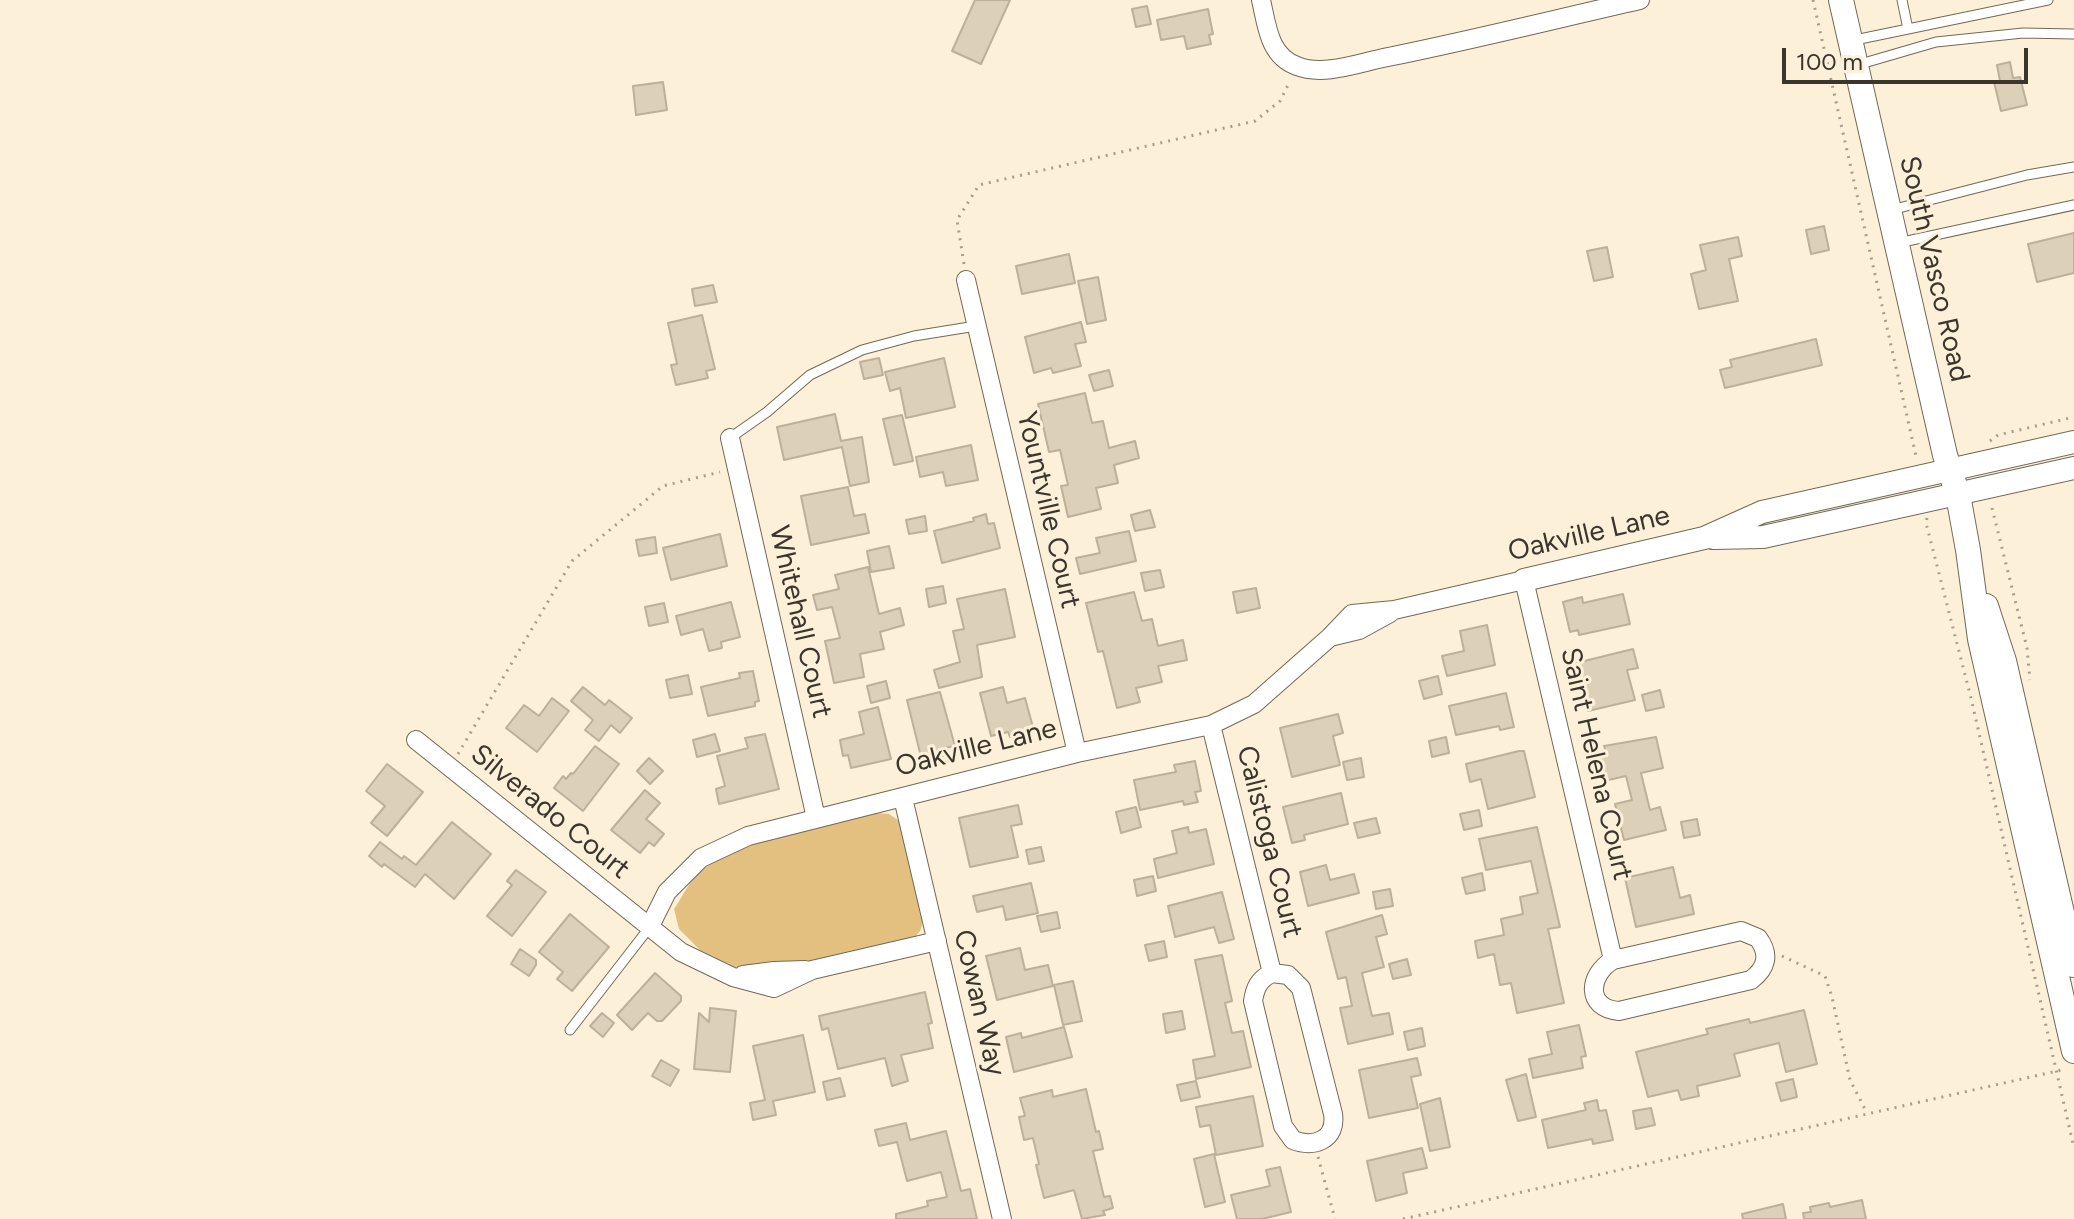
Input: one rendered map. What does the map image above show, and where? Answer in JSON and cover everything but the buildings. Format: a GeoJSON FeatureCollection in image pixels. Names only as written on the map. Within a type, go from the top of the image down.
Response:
{"type":"FeatureCollection","features":[{"type":"Feature","properties":{"kind":"main road","name":"South Vasco Road"},"geometry":{"type":"LineString","coordinates":[[1841,0],[1958,495],[1980,639],[2074,1051]]}},
{"type":"Feature","properties":{"kind":"main road","name":"South Vasco Road"},"geometry":{"type":"LineString","coordinates":[[1968,550],[2004,661],[2074,965]]}},
{"type":"Feature","properties":{"kind":"street"},"geometry":{"type":"LineString","coordinates":[[1261,0],[1272,45],[1291,63],[1324,70],[1640,0]]}},
{"type":"Feature","properties":{"kind":"street","name":"Yountville Court"},"geometry":{"type":"LineString","coordinates":[[966,280],[1077,753]]}},
{"type":"Feature","properties":{"kind":"street","name":"Whitehall Court"},"geometry":{"type":"LineString","coordinates":[[730,438],[816,818]]}},
{"type":"Feature","properties":{"kind":"street","name":"Oakville Lane"},"geometry":{"type":"LineString","coordinates":[[649,928],[667,892],[701,858],[748,836],[1077,753],[1211,725],[1254,704],[1352,614],[1394,610],[1704,538],[1762,512],[2074,442]]}},
{"type":"Feature","properties":{"kind":"street","name":"Oakville Lane"},"geometry":{"type":"LineString","coordinates":[[1704,538],[1763,537],[2074,468]]}},
{"type":"Feature","properties":{"kind":"street","name":"Saint Helena Court"},"geometry":{"type":"LineString","coordinates":[[1524,580],[1613,960]]}},
{"type":"Feature","properties":{"kind":"street","name":"Calistoga Court"},"geometry":{"type":"LineString","coordinates":[[1211,725],[1272,973]]}},
{"type":"Feature","properties":{"kind":"street","name":"Silverado Court"},"geometry":{"type":"LineString","coordinates":[[416,740],[681,952],[733,977],[774,988],[812,970],[937,941]]}},
{"type":"Feature","properties":{"kind":"street","name":"Cowan Way"},"geometry":{"type":"LineString","coordinates":[[903,798],[1002,1219]]}},
{"type":"Feature","properties":{"kind":"street"},"geometry":{"type":"LineString","coordinates":[[1741,931],[1758,938],[1764,945],[1766,955],[1765,965],[1751,980],[1619,1011],[1602,1005],[1594,989],[1595,977],[1601,968],[1613,960],[1741,931]]}},
{"type":"Feature","properties":{"kind":"street","name":"Calistoga Court"},"geometry":{"type":"LineString","coordinates":[[1272,973],[1288,975],[1301,988],[1333,1114],[1331,1133],[1314,1145],[1293,1140],[1283,1126],[1253,1001],[1254,990],[1260,980],[1272,973]]}},
{"type":"Feature","properties":{"kind":"lane"},"geometry":{"type":"LineString","coordinates":[[1902,0],[1908,29]]}},
{"type":"Feature","properties":{"kind":"lane"},"geometry":{"type":"LineString","coordinates":[[1850,41],[2048,0]]}},
{"type":"Feature","properties":{"kind":"lane"},"geometry":{"type":"LineString","coordinates":[[1857,65],[1936,42],[2023,33],[2074,34]]}},
{"type":"Feature","properties":{"kind":"lane"},"geometry":{"type":"LineString","coordinates":[[1889,211],[2027,175],[2074,167]]}},
{"type":"Feature","properties":{"kind":"lane"},"geometry":{"type":"LineString","coordinates":[[1898,243],[2074,205]]}},
{"type":"Feature","properties":{"kind":"lane"},"geometry":{"type":"LineString","coordinates":[[730,438],[767,412],[810,375],[862,350],[914,336],[976,326]]}},
{"type":"Feature","properties":{"kind":"lane"},"geometry":{"type":"LineString","coordinates":[[570,1030],[649,928]]}},
{"type":"Feature","properties":{"kind":"path"},"geometry":{"type":"LineString","coordinates":[[1813,0],[1857,184],[1920,477]]}},
{"type":"Feature","properties":{"kind":"path"},"geometry":{"type":"LineString","coordinates":[[966,280],[957,220],[979,185],[1255,121],[1280,101],[1291,63]]}},
{"type":"Feature","properties":{"kind":"path"},"geometry":{"type":"LineString","coordinates":[[1998,435],[2074,417]]}},
{"type":"Feature","properties":{"kind":"path"},"geometry":{"type":"LineString","coordinates":[[450,768],[572,561],[663,486],[737,468]]}},
{"type":"Feature","properties":{"kind":"path"},"geometry":{"type":"LineString","coordinates":[[1925,502],[1926,523],[1971,698],[2074,1148]]}},
{"type":"Feature","properties":{"kind":"path"},"geometry":{"type":"LineString","coordinates":[[1766,955],[1783,956],[1825,976],[1850,1080],[1867,1113]]}},
{"type":"Feature","properties":{"kind":"path"},"geometry":{"type":"LineString","coordinates":[[1403,1219],[2074,1068]]}},
{"type":"Feature","properties":{"kind":"path"},"geometry":{"type":"LineString","coordinates":[[1314,1145],[1335,1219]]}},
{"type":"Feature","properties":{"kind":"shaded area"},"geometry":{"type":"Polygon","coordinates":[[[877,813],[889,814],[904,824],[926,914],[920,931],[912,941],[809,964],[740,969],[700,950],[679,929],[674,909],[686,889],[707,867],[727,854],[777,836],[877,813]]]}}]}
